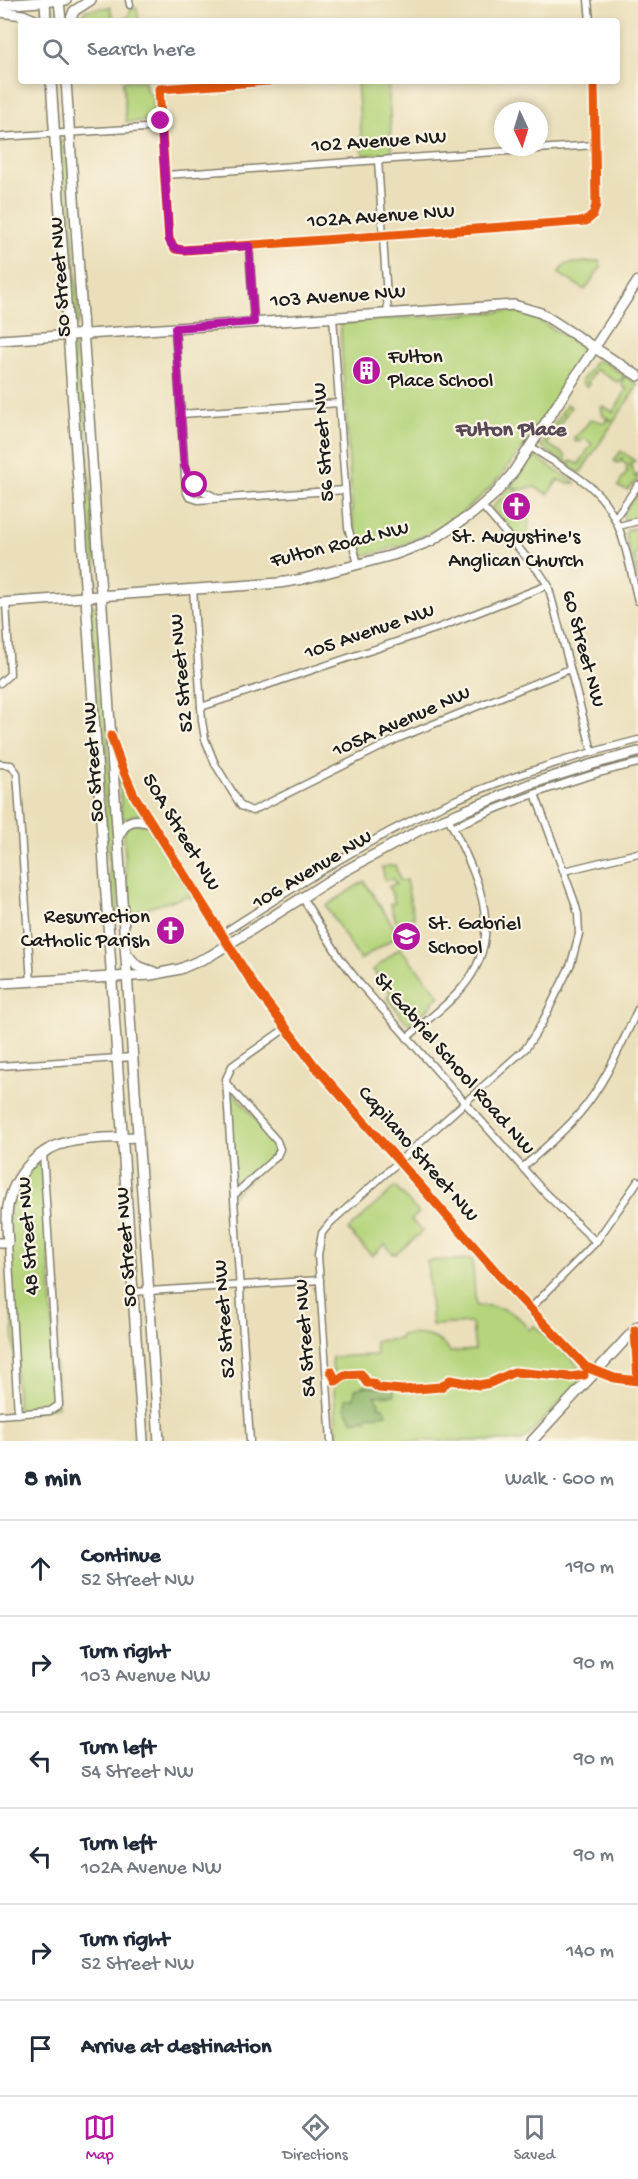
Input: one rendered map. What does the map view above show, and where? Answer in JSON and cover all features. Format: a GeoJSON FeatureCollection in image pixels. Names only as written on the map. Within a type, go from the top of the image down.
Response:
{"type":"FeatureCollection","features":[{"type":"Feature","properties":{"kind":"street"},"geometry":{"type":"LineString","coordinates":[[59,0],[61,18]]}},
{"type":"Feature","properties":{"kind":"street"},"geometry":{"type":"LineString","coordinates":[[0,5],[66,0]]}},
{"type":"Feature","properties":{"kind":"street"},"geometry":{"type":"LineString","coordinates":[[72,18],[77,8],[91,0]]}},
{"type":"Feature","properties":{"kind":"street"},"geometry":{"type":"LineString","coordinates":[[588,0],[590,18]]}},
{"type":"Feature","properties":{"kind":"street"},"geometry":{"type":"LineString","coordinates":[[45,1],[46,18]]}},
{"type":"Feature","properties":{"kind":"street"},"geometry":{"type":"LineString","coordinates":[[0,12],[30,18]]}},
{"type":"Feature","properties":{"kind":"street","name":"50 Street NW"},"geometry":{"type":"LineString","coordinates":[[51,84],[143,1441]]}},
{"type":"Feature","properties":{"kind":"street","name":"50 Street NW"},"geometry":{"type":"LineString","coordinates":[[66,84],[159,1441]]}},
{"type":"Feature","properties":{"kind":"street"},"geometry":{"type":"LineString","coordinates":[[165,175],[159,89],[228,84]]}},
{"type":"Feature","properties":{"kind":"street"},"geometry":{"type":"LineString","coordinates":[[594,84],[595,145]]}},
{"type":"Feature","properties":{"kind":"street"},"geometry":{"type":"LineString","coordinates":[[0,137],[161,127]]}},
{"type":"Feature","properties":{"kind":"street","name":"102 Avenue NW"},"geometry":{"type":"LineString","coordinates":[[165,175],[595,145]]}},
{"type":"Feature","properties":{"kind":"street","name":"102A Avenue NW"},"geometry":{"type":"LineString","coordinates":[[165,175],[169,239],[173,247],[184,250],[249,246],[578,223],[591,218],[596,205],[595,145]]}},
{"type":"Feature","properties":{"kind":"street"},"geometry":{"type":"LineString","coordinates":[[378,160],[388,313]]}},
{"type":"Feature","properties":{"kind":"street"},"geometry":{"type":"LineString","coordinates":[[249,246],[254,322]]}},
{"type":"Feature","properties":{"kind":"street","name":"Fulton Road NW"},"geometry":{"type":"LineString","coordinates":[[3,602],[287,582],[401,552],[431,541],[454,528],[482,506],[504,484],[531,447],[638,281]]}},
{"type":"Feature","properties":{"kind":"street","name":"103 Avenue NW"},"geometry":{"type":"LineString","coordinates":[[0,340],[508,305],[524,306],[541,312],[638,376]]}},
{"type":"Feature","properties":{"kind":"street","name":"56 Street NW"},"geometry":{"type":"LineString","coordinates":[[333,317],[348,527],[358,564]]}},
{"type":"Feature","properties":{"kind":"street"},"geometry":{"type":"LineString","coordinates":[[175,328],[186,491],[189,497],[198,500],[345,490]]}},
{"type":"Feature","properties":{"kind":"street"},"geometry":{"type":"LineString","coordinates":[[181,414],[339,404]]}},
{"type":"Feature","properties":{"kind":"street"},"geometry":{"type":"LineString","coordinates":[[531,447],[592,488],[603,499],[619,526],[638,601]]}},
{"type":"Feature","properties":{"kind":"street"},"geometry":{"type":"LineString","coordinates":[[184,465],[197,488],[219,498]]}},
{"type":"Feature","properties":{"kind":"street"},"geometry":{"type":"LineString","coordinates":[[615,518],[638,485]]}},
{"type":"Feature","properties":{"kind":"street","name":"60 Street NW"},"geometry":{"type":"LineString","coordinates":[[482,506],[548,585],[592,751]]}},
{"type":"Feature","properties":{"kind":"street"},"geometry":{"type":"LineString","coordinates":[[619,526],[638,521]]}},
{"type":"Feature","properties":{"kind":"street","name":"105 Avenue NW"},"geometry":{"type":"LineString","coordinates":[[201,707],[438,628],[548,585]]}},
{"type":"Feature","properties":{"kind":"street","name":"52 Street NW"},"geometry":{"type":"LineString","coordinates":[[193,589],[204,734],[212,759],[240,804],[250,811]]}},
{"type":"Feature","properties":{"kind":"street"},"geometry":{"type":"LineString","coordinates":[[3,602],[10,670],[3,681]]}},
{"type":"Feature","properties":{"kind":"street","name":"105A Avenue NW"},"geometry":{"type":"LineString","coordinates":[[250,811],[282,798],[399,738],[570,669]]}},
{"type":"Feature","properties":{"kind":"street","name":"50A Street NW"},"geometry":{"type":"LineString","coordinates":[[111,736],[126,777],[228,945]]}},
{"type":"Feature","properties":{"kind":"street","name":"106 Avenue NW"},"geometry":{"type":"LineString","coordinates":[[222,934],[338,861],[414,819],[486,787],[592,751],[638,740]]}},
{"type":"Feature","properties":{"kind":"street","name":"106 Avenue NW"},"geometry":{"type":"LineString","coordinates":[[0,983],[163,973],[200,961],[381,850],[448,817],[530,784],[638,752]]}},
{"type":"Feature","properties":{"kind":"street"},"geometry":{"type":"LineString","coordinates":[[453,827],[535,794],[638,763]]}},
{"type":"Feature","properties":{"kind":"street"},"geometry":{"type":"LineString","coordinates":[[0,764],[9,764],[17,773],[31,982]]}},
{"type":"Feature","properties":{"kind":"street"},"geometry":{"type":"LineString","coordinates":[[398,1161],[516,1058],[535,1036],[571,964],[578,942],[576,906],[535,794]]}},
{"type":"Feature","properties":{"kind":"street"},"geometry":{"type":"LineString","coordinates":[[407,1038],[464,986],[478,963],[486,930],[485,904],[481,891],[448,817]]}},
{"type":"Feature","properties":{"kind":"street"},"geometry":{"type":"LineString","coordinates":[[118,838],[122,828],[132,820],[153,824]]}},
{"type":"Feature","properties":{"kind":"street"},"geometry":{"type":"LineString","coordinates":[[564,871],[638,853]]}},
{"type":"Feature","properties":{"kind":"street","name":"St Gabriel School Road NW"},"geometry":{"type":"LineString","coordinates":[[302,897],[351,974],[522,1168],[562,1211],[596,1242]]}},
{"type":"Feature","properties":{"kind":"street","name":"Capilano Street NW"},"geometry":{"type":"LineString","coordinates":[[228,945],[259,994],[325,1078],[530,1309],[586,1367],[597,1372]]}},
{"type":"Feature","properties":{"kind":"street"},"geometry":{"type":"LineString","coordinates":[[125,949],[130,960],[137,966],[163,973]]}},
{"type":"Feature","properties":{"kind":"street"},"geometry":{"type":"LineString","coordinates":[[522,1168],[556,1138],[584,1108],[606,1074],[637,1014]]}},
{"type":"Feature","properties":{"kind":"street"},"geometry":{"type":"LineString","coordinates":[[234,1195],[277,1156],[280,1149],[277,1141],[226,1083],[228,1072],[232,1066],[286,1028]]}},
{"type":"Feature","properties":{"kind":"street"},"geometry":{"type":"LineString","coordinates":[[0,1067],[133,1057]]}},
{"type":"Feature","properties":{"kind":"street","name":"52 Street NW"},"geometry":{"type":"LineString","coordinates":[[226,1083],[250,1441]]}},
{"type":"Feature","properties":{"kind":"street"},"geometry":{"type":"LineString","coordinates":[[42,1153],[70,1142],[138,1137]]}},
{"type":"Feature","properties":{"kind":"street","name":"48 Street NW"},"geometry":{"type":"LineString","coordinates":[[42,1153],[59,1405],[50,1412],[18,1414],[4,1243],[12,1191],[24,1170],[42,1153]]}},
{"type":"Feature","properties":{"kind":"street","name":"54 Street NW"},"geometry":{"type":"LineString","coordinates":[[331,1441],[318,1255],[322,1233],[330,1222],[398,1161]]}},
{"type":"Feature","properties":{"kind":"street"},"geometry":{"type":"LineString","coordinates":[[530,1309],[596,1242],[638,1181]]}},
{"type":"Feature","properties":{"kind":"street"},"geometry":{"type":"LineString","coordinates":[[133,1293],[320,1280]]}},
{"type":"Feature","properties":{"kind":"street"},"geometry":{"type":"LineString","coordinates":[[535,1440],[636,1328]]}},
{"type":"Feature","properties":{"kind":"street"},"geometry":{"type":"LineString","coordinates":[[597,1372],[614,1378],[638,1381],[636,1328]]}},
{"type":"Feature","properties":{"kind":"street"},"geometry":{"type":"LineString","coordinates":[[0,1415],[18,1414]]}},
{"type":"Feature","properties":{"kind":"green space"},"geometry":{"type":"Polygon","coordinates":[[[110,7],[113,18],[81,18],[86,10],[110,7]]]}},
{"type":"Feature","properties":{"kind":"green space"},"geometry":{"type":"Polygon","coordinates":[[[137,8],[139,18],[125,18],[128,17],[131,9],[137,8]]]}},
{"type":"Feature","properties":{"kind":"green space"},"geometry":{"type":"Polygon","coordinates":[[[123,84],[145,84],[146,90],[153,97],[154,120],[126,121],[123,84]]]}},
{"type":"Feature","properties":{"kind":"green space"},"geometry":{"type":"Polygon","coordinates":[[[357,84],[388,84],[392,153],[363,155],[357,84]]]}},
{"type":"Feature","properties":{"kind":"green space"},"geometry":{"type":"Polygon","coordinates":[[[64,140],[67,143],[79,321],[76,325],[71,323],[59,142],[64,140]]]}},
{"type":"Feature","properties":{"kind":"green space"},"geometry":{"type":"Polygon","coordinates":[[[599,261],[601,267],[585,290],[558,273],[566,264],[599,261]]]}},
{"type":"Feature","properties":{"kind":"green space"},"geometry":{"type":"Polygon","coordinates":[[[513,311],[532,316],[582,347],[583,355],[510,465],[464,511],[437,529],[406,543],[373,554],[362,555],[353,523],[340,324],[513,311]]]}},
{"type":"Feature","properties":{"kind":"green space"},"geometry":{"type":"Polygon","coordinates":[[[77,343],[81,346],[97,585],[92,587],[88,583],[72,347],[77,343]]]}},
{"type":"Feature","properties":{"kind":"green space"},"geometry":{"type":"Polygon","coordinates":[[[598,360],[624,375],[621,380],[617,382],[595,370],[587,387],[581,382],[598,360]]]}},
{"type":"Feature","properties":{"kind":"green space"},"geometry":{"type":"Polygon","coordinates":[[[625,376],[638,385],[580,473],[568,465],[571,461],[579,464],[592,444],[584,438],[576,442],[574,437],[591,419],[605,423],[606,419],[612,420],[603,416],[601,408],[603,406],[613,412],[627,390],[621,384],[625,376]]]}},
{"type":"Feature","properties":{"kind":"green space"},"geometry":{"type":"Polygon","coordinates":[[[567,404],[571,407],[547,444],[565,455],[567,464],[541,446],[567,404]]]}},
{"type":"Feature","properties":{"kind":"green space"},"geometry":{"type":"Polygon","coordinates":[[[621,451],[635,461],[630,463],[635,477],[638,474],[638,479],[628,490],[618,487],[628,472],[626,470],[628,466],[621,461],[623,457],[618,463],[614,461],[621,451]]]}},
{"type":"Feature","properties":{"kind":"green space"},"geometry":{"type":"Polygon","coordinates":[[[536,457],[575,483],[558,480],[548,494],[534,487],[518,490],[512,485],[531,459],[536,457]]]}},
{"type":"Feature","properties":{"kind":"green space"},"geometry":{"type":"Polygon","coordinates":[[[511,486],[518,492],[517,495],[504,504],[511,519],[515,520],[529,515],[528,534],[519,541],[492,508],[511,486]]]}},
{"type":"Feature","properties":{"kind":"green space"},"geometry":{"type":"Polygon","coordinates":[[[638,491],[638,517],[624,520],[623,514],[638,491]]]}},
{"type":"Feature","properties":{"kind":"green space"},"geometry":{"type":"Polygon","coordinates":[[[638,527],[638,553],[635,554],[638,581],[625,534],[628,530],[638,527]]]}},
{"type":"Feature","properties":{"kind":"green space"},"geometry":{"type":"Polygon","coordinates":[[[94,605],[99,608],[119,917],[112,905],[90,609],[94,605]]]}},
{"type":"Feature","properties":{"kind":"green space"},"geometry":{"type":"Polygon","coordinates":[[[118,764],[143,815],[134,815],[122,820],[118,764]]]}},
{"type":"Feature","properties":{"kind":"green space"},"geometry":{"type":"Polygon","coordinates":[[[133,823],[147,825],[151,829],[192,895],[191,898],[188,896],[134,912],[128,916],[124,832],[133,823]]]}},
{"type":"Feature","properties":{"kind":"green space"},"geometry":{"type":"Polygon","coordinates":[[[395,865],[400,881],[406,880],[414,918],[397,924],[390,904],[395,903],[389,886],[396,884],[393,879],[385,880],[382,867],[395,865]]]}},
{"type":"Feature","properties":{"kind":"green space"},"geometry":{"type":"Polygon","coordinates":[[[364,881],[399,935],[360,960],[326,906],[364,881]]]}},
{"type":"Feature","properties":{"kind":"green space"},"geometry":{"type":"Polygon","coordinates":[[[400,948],[440,996],[411,1023],[406,1022],[387,997],[391,993],[373,970],[400,948]]]}},
{"type":"Feature","properties":{"kind":"green space"},"geometry":{"type":"Polygon","coordinates":[[[226,1083],[280,1149],[234,1195],[226,1083]]]}},
{"type":"Feature","properties":{"kind":"green space"},"geometry":{"type":"Polygon","coordinates":[[[43,1153],[58,1407],[18,1414],[7,1225],[12,1191],[43,1153]]]}},
{"type":"Feature","properties":{"kind":"green space"},"geometry":{"type":"Polygon","coordinates":[[[395,1187],[419,1213],[411,1220],[423,1231],[396,1254],[393,1254],[385,1244],[372,1256],[348,1230],[395,1187]]]}},
{"type":"Feature","properties":{"kind":"green space"},"geometry":{"type":"Polygon","coordinates":[[[472,1259],[476,1306],[491,1306],[506,1310],[519,1318],[528,1330],[534,1326],[570,1357],[583,1378],[523,1441],[337,1441],[332,1357],[376,1355],[375,1341],[400,1339],[400,1335],[407,1334],[434,1338],[450,1352],[475,1350],[472,1323],[432,1325],[427,1261],[472,1259]]]}},
{"type":"Feature","properties":{"kind":"green space"},"geometry":{"type":"Polygon","coordinates":[[[366,1386],[394,1389],[394,1395],[375,1396],[379,1402],[378,1406],[383,1407],[387,1414],[367,1416],[367,1419],[353,1421],[345,1408],[345,1399],[354,1398],[355,1389],[366,1386]]]}},
{"type":"Feature","properties":{"kind":"cycle path"},"geometry":{"type":"LineString","coordinates":[[228,84],[159,89],[169,239],[175,249],[586,221],[593,215],[596,205],[594,84]]}},
{"type":"Feature","properties":{"kind":"cycle path"},"geometry":{"type":"LineString","coordinates":[[111,736],[134,795],[255,987],[314,1065],[514,1292],[586,1367],[614,1378],[638,1381],[635,1330]]}},
{"type":"Feature","properties":{"kind":"cycle path"},"geometry":{"type":"LineString","coordinates":[[331,1371],[336,1381],[345,1375],[361,1374],[367,1383],[372,1383],[379,1388],[402,1390],[441,1387],[450,1380],[479,1385],[490,1383],[514,1372],[571,1377],[584,1375]]}},
{"type":"Feature","properties":{"kind":"place","name":"Fulton Place School"},"geometry":{"type":"Point","coordinates":[367,370]}},
{"type":"Feature","properties":{"kind":"place","name":"St. Augustine's Anglican Church"},"geometry":{"type":"Point","coordinates":[516,507]}},
{"type":"Feature","properties":{"kind":"place","name":"Resurrection Catholic Parish"},"geometry":{"type":"Point","coordinates":[171,930]}},
{"type":"Feature","properties":{"kind":"place","name":"St. Gabriel School"},"geometry":{"type":"Point","coordinates":[407,937]}},
{"type":"Feature","properties":{"kind":"district","name":"Fulton Place"},"geometry":{"type":"Point","coordinates":[511,431]}},
{"type":"Feature","properties":{"kind":"route"},"geometry":{"type":"LineString","coordinates":[[161,121],[171,245],[180,250],[249,246],[254,322],[175,328],[184,465],[195,485]]}}]}
